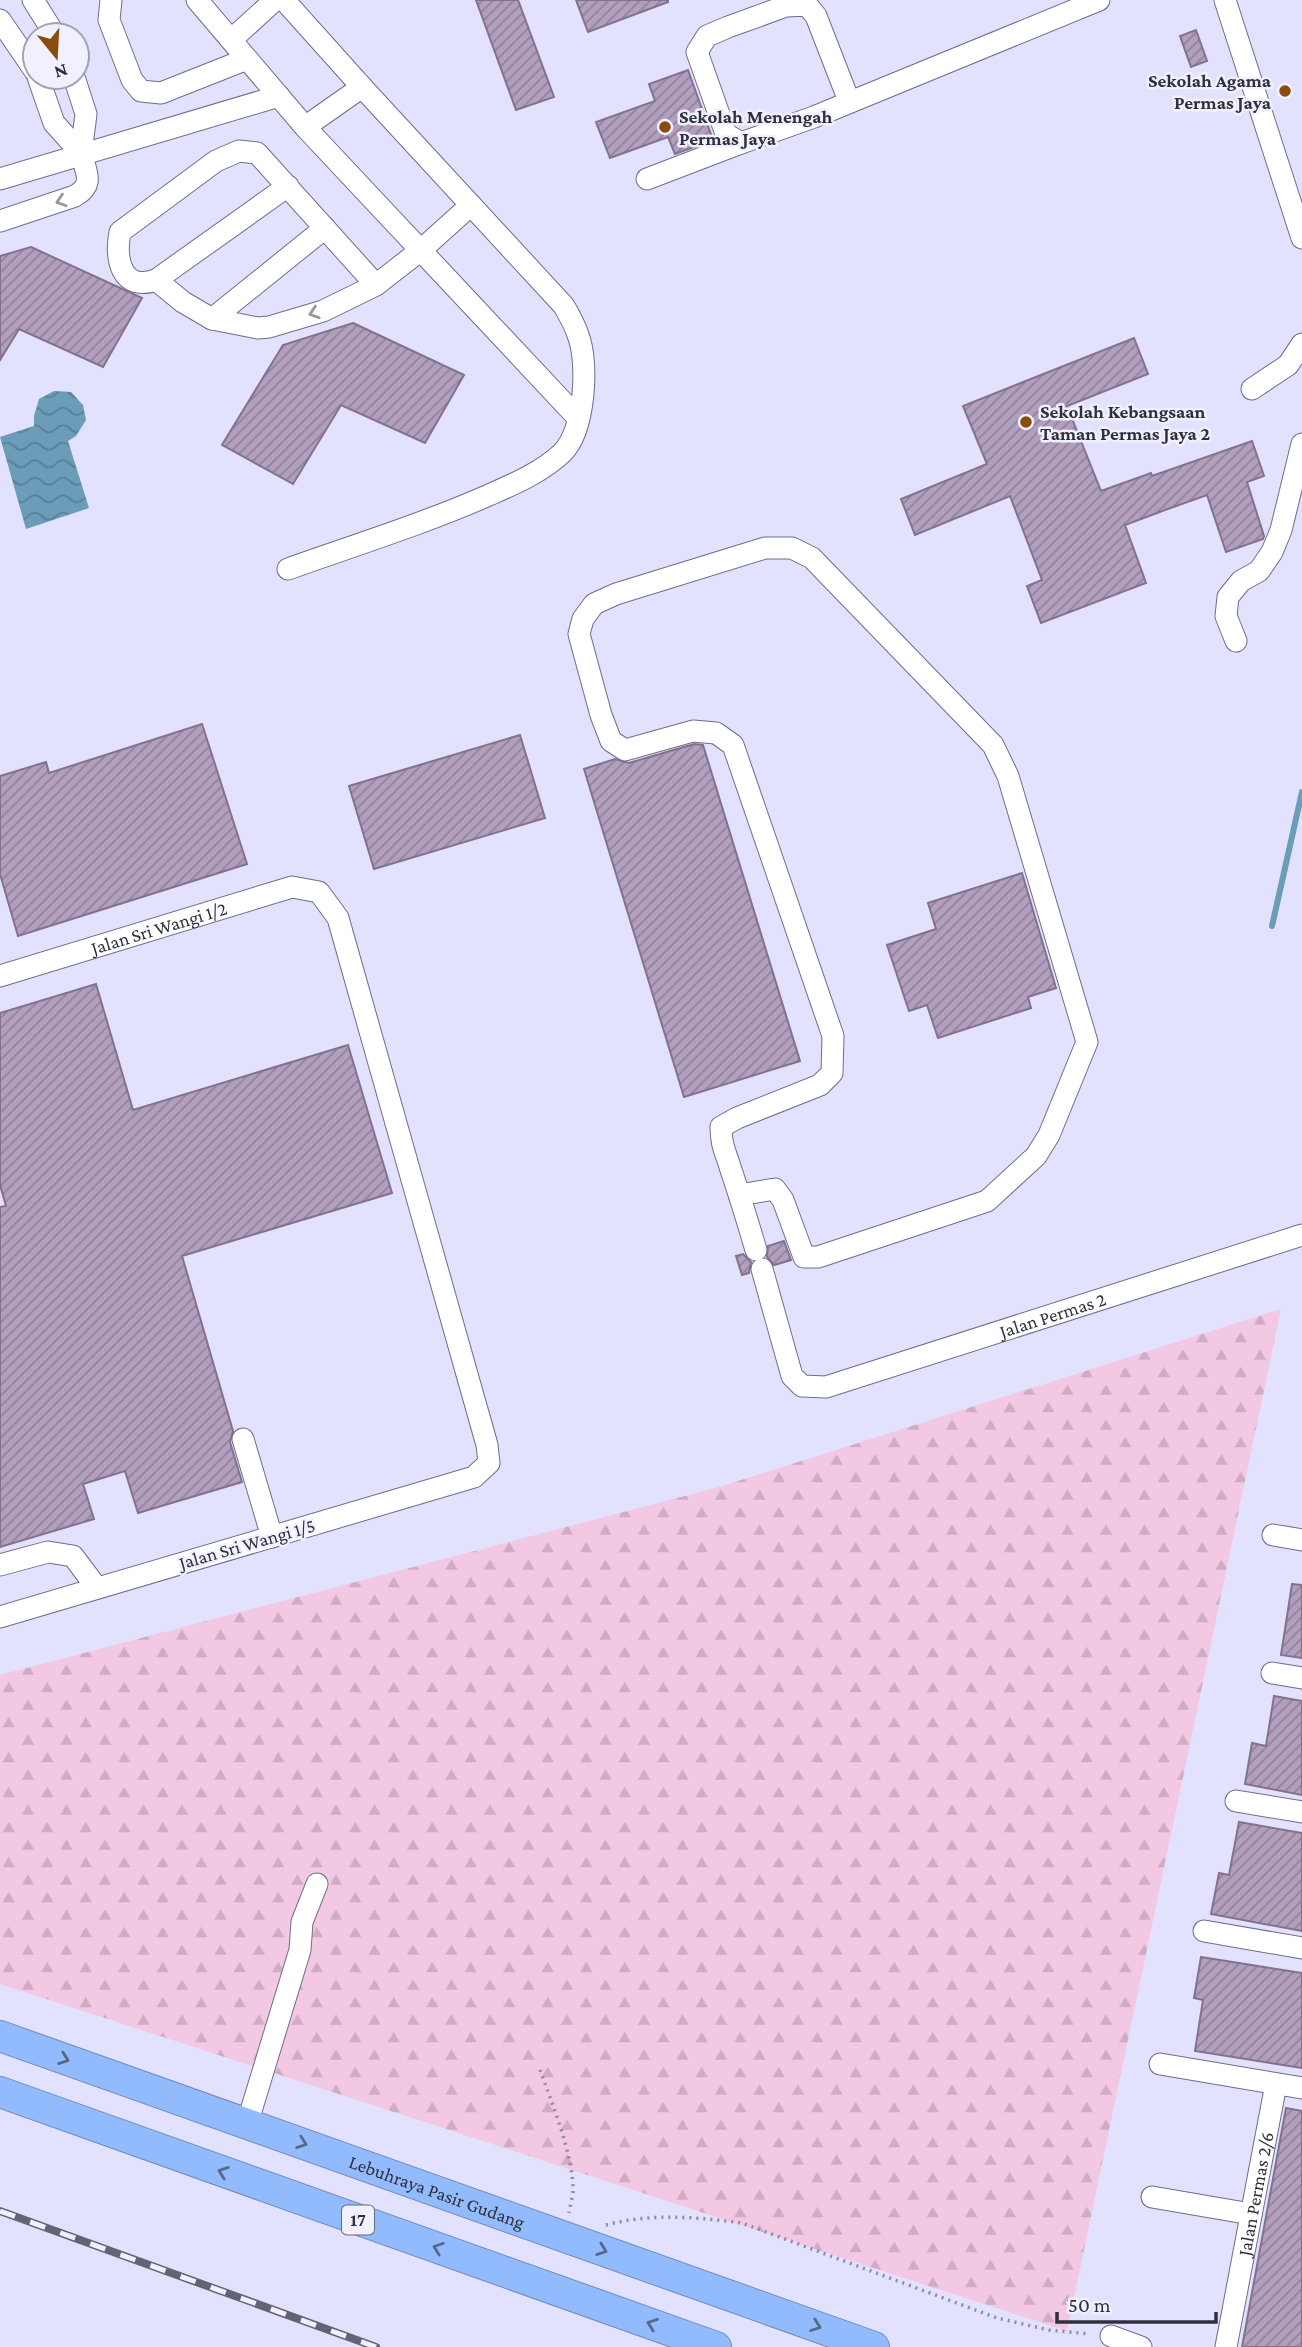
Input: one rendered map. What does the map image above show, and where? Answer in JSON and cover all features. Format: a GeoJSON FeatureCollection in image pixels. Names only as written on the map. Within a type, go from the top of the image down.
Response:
{"type":"FeatureCollection","features":[{"type":"Feature","properties":{"kind":"highway","name":"Lebuhraya Pasir Gudang"},"geometry":{"type":"LineString","coordinates":[[0,2036],[874,2347]]}},
{"type":"Feature","properties":{"kind":"highway","name":"17"},"geometry":{"type":"LineString","coordinates":[[0,2092],[716,2347]]}},
{"type":"Feature","properties":{"kind":"street"},"geometry":{"type":"LineString","coordinates":[[33,0],[46,21]]}},
{"type":"Feature","properties":{"kind":"street"},"geometry":{"type":"LineString","coordinates":[[111,0],[109,20],[132,80],[141,91],[160,93],[247,59]]}},
{"type":"Feature","properties":{"kind":"street"},"geometry":{"type":"LineString","coordinates":[[197,0],[305,127],[578,418]]}},
{"type":"Feature","properties":{"kind":"street"},"geometry":{"type":"LineString","coordinates":[[231,40],[275,0]]}},
{"type":"Feature","properties":{"kind":"street"},"geometry":{"type":"LineString","coordinates":[[284,0],[564,306],[579,336],[583,372],[582,405],[574,435],[563,452],[524,480],[458,508],[288,569]]}},
{"type":"Feature","properties":{"kind":"street"},"geometry":{"type":"LineString","coordinates":[[648,179],[1099,0]]}},
{"type":"Feature","properties":{"kind":"street"},"geometry":{"type":"LineString","coordinates":[[1225,0],[1302,237]]}},
{"type":"Feature","properties":{"kind":"street"},"geometry":{"type":"LineString","coordinates":[[741,143],[726,134],[697,52],[707,36],[728,27],[786,6],[807,5],[816,16],[849,101]]}},
{"type":"Feature","properties":{"kind":"street"},"geometry":{"type":"LineString","coordinates":[[0,20],[21,51]]}},
{"type":"Feature","properties":{"kind":"street"},"geometry":{"type":"LineString","coordinates":[[305,127],[362,87]]}},
{"type":"Feature","properties":{"kind":"street"},"geometry":{"type":"LineString","coordinates":[[43,91],[54,122],[81,153]]}},
{"type":"Feature","properties":{"kind":"street"},"geometry":{"type":"LineString","coordinates":[[0,221],[75,196],[87,187],[88,179],[81,153],[86,114],[79,91]]}},
{"type":"Feature","properties":{"kind":"street"},"geometry":{"type":"LineString","coordinates":[[0,178],[279,96]]}},
{"type":"Feature","properties":{"kind":"street"},"geometry":{"type":"LineString","coordinates":[[288,186],[156,280],[143,284],[130,280],[119,264],[117,247],[120,232],[216,161],[239,150],[257,153],[288,186],[376,285]]}},
{"type":"Feature","properties":{"kind":"street"},"geometry":{"type":"LineString","coordinates":[[156,280],[183,302],[212,319],[258,328],[269,327],[323,311],[376,285],[421,250],[471,205]]}},
{"type":"Feature","properties":{"kind":"street"},"geometry":{"type":"LineString","coordinates":[[212,319],[325,228]]}},
{"type":"Feature","properties":{"kind":"street"},"geometry":{"type":"LineString","coordinates":[[1252,389],[1288,365],[1302,344]]}},
{"type":"Feature","properties":{"kind":"street"},"geometry":{"type":"LineString","coordinates":[[1236,641],[1226,616],[1228,597],[1241,582],[1259,571],[1272,552],[1281,530],[1302,444]]}},
{"type":"Feature","properties":{"kind":"street"},"geometry":{"type":"LineString","coordinates":[[765,548],[792,548],[812,558],[993,745],[1008,775],[1087,1042],[1049,1135],[1036,1156],[987,1201],[818,1257],[804,1257],[783,1200],[775,1189],[739,1195],[721,1144],[721,1127],[820,1085],[832,1073],[833,1036],[733,744],[716,733],[693,732],[625,750],[611,741],[601,715],[579,634],[583,619],[594,604],[616,594],[765,548]]}},
{"type":"Feature","properties":{"kind":"street","name":"Jalan Sri Wangi 1/2"},"geometry":{"type":"LineString","coordinates":[[0,976],[292,887],[319,892],[338,918],[484,1432],[489,1462]]}},
{"type":"Feature","properties":{"kind":"street","name":"Jalan Permas 2"},"geometry":{"type":"LineString","coordinates":[[739,1195],[792,1376],[802,1387],[826,1387],[1302,1235]]}},
{"type":"Feature","properties":{"kind":"street"},"geometry":{"type":"LineString","coordinates":[[243,1439],[272,1537]]}},
{"type":"Feature","properties":{"kind":"street","name":"Jalan Sri Wangi 1/5"},"geometry":{"type":"LineString","coordinates":[[0,1617],[474,1477],[489,1462]]}},
{"type":"Feature","properties":{"kind":"street"},"geometry":{"type":"LineString","coordinates":[[1273,1535],[1302,1540]]}},
{"type":"Feature","properties":{"kind":"street"},"geometry":{"type":"LineString","coordinates":[[0,1566],[48,1552],[73,1556],[97,1588]]}},
{"type":"Feature","properties":{"kind":"street"},"geometry":{"type":"LineString","coordinates":[[1272,1673],[1302,1678]]}},
{"type":"Feature","properties":{"kind":"street"},"geometry":{"type":"LineString","coordinates":[[1236,1801],[1302,1812]]}},
{"type":"Feature","properties":{"kind":"street"},"geometry":{"type":"LineString","coordinates":[[247,2124],[300,1950],[302,1922],[317,1884]]}},
{"type":"Feature","properties":{"kind":"street"},"geometry":{"type":"LineString","coordinates":[[1204,1931],[1302,1948]]}},
{"type":"Feature","properties":{"kind":"street"},"geometry":{"type":"LineString","coordinates":[[1160,2064],[1302,2088]]}},
{"type":"Feature","properties":{"kind":"street","name":"Jalan Permas 2/6"},"geometry":{"type":"LineString","coordinates":[[1226,2347],[1276,2084]]}},
{"type":"Feature","properties":{"kind":"street"},"geometry":{"type":"LineString","coordinates":[[1152,2197],[1251,2214]]}},
{"type":"Feature","properties":{"kind":"street"},"geometry":{"type":"LineString","coordinates":[[1111,2336],[1141,2347]]}},
{"type":"Feature","properties":{"kind":"path"},"geometry":{"type":"LineString","coordinates":[[540,2070],[569,2161],[573,2191],[564,2236],[623,2220],[711,2219],[742,2224],[998,2318],[1049,2330],[1111,2336]]}},
{"type":"Feature","properties":{"kind":"green space"},"geometry":{"type":"Polygon","coordinates":[[[1281,1309],[1067,2331],[0,1984],[0,1675],[719,1487],[1281,1309]]]}},
{"type":"Feature","properties":{"kind":"water"},"geometry":{"type":"Polygon","coordinates":[[[54,391],[71,392],[83,405],[86,420],[76,436],[68,441],[89,508],[26,529],[0,437],[34,426],[39,399],[54,391]]]}},
{"type":"Feature","properties":{"kind":"building"},"geometry":{"type":"Polygon","coordinates":[[[476,0],[518,0],[554,97],[516,110],[476,0]]]}},
{"type":"Feature","properties":{"kind":"building"},"geometry":{"type":"Polygon","coordinates":[[[576,0],[668,0],[668,2],[588,32],[576,0]]]}},
{"type":"Feature","properties":{"kind":"building"},"geometry":{"type":"Polygon","coordinates":[[[1196,30],[1207,61],[1191,67],[1180,36],[1196,30]]]}},
{"type":"Feature","properties":{"kind":"building"},"geometry":{"type":"Polygon","coordinates":[[[688,70],[713,140],[675,154],[668,137],[610,158],[596,122],[655,101],[649,84],[688,70]]]}},
{"type":"Feature","properties":{"kind":"building"},"geometry":{"type":"Polygon","coordinates":[[[31,247],[142,298],[103,367],[19,329],[0,360],[0,256],[31,247]]]}},
{"type":"Feature","properties":{"kind":"building"},"geometry":{"type":"Polygon","coordinates":[[[353,323],[464,375],[425,443],[341,405],[293,484],[222,445],[283,345],[353,323]]]}},
{"type":"Feature","properties":{"kind":"building"},"geometry":{"type":"Polygon","coordinates":[[[1134,338],[1148,374],[1067,406],[1101,491],[1252,441],[1264,476],[1247,482],[1264,536],[1263,539],[1226,552],[1207,495],[1125,525],[1146,583],[1041,623],[1027,586],[1042,580],[1010,496],[915,535],[901,499],[987,464],[963,406],[1134,338]]]}},
{"type":"Feature","properties":{"kind":"building"},"geometry":{"type":"Polygon","coordinates":[[[202,724],[247,864],[18,936],[0,874],[0,776],[46,762],[49,773],[202,724]]]}},
{"type":"Feature","properties":{"kind":"building"},"geometry":{"type":"Polygon","coordinates":[[[520,735],[545,818],[374,869],[349,786],[520,735]]]}},
{"type":"Feature","properties":{"kind":"building"},"geometry":{"type":"Polygon","coordinates":[[[694,744],[703,745],[800,1061],[684,1097],[584,769],[615,759],[629,763],[694,744]]]}},
{"type":"Feature","properties":{"kind":"building"},"geometry":{"type":"Polygon","coordinates":[[[1022,873],[1056,988],[1028,997],[1031,1008],[938,1038],[927,1005],[909,1011],[887,945],[936,929],[928,903],[1022,873]]]}},
{"type":"Feature","properties":{"kind":"building"},"geometry":{"type":"Polygon","coordinates":[[[96,984],[133,1110],[348,1045],[392,1193],[182,1256],[233,1431],[230,1442],[242,1482],[138,1513],[125,1471],[83,1484],[94,1519],[0,1547],[0,1207],[6,1206],[0,1185],[0,1013],[96,984]]]}},
{"type":"Feature","properties":{"kind":"building"},"geometry":{"type":"Polygon","coordinates":[[[784,1241],[791,1260],[774,1265],[767,1257],[768,1246],[784,1241]]]}},
{"type":"Feature","properties":{"kind":"building"},"geometry":{"type":"Polygon","coordinates":[[[743,1254],[751,1262],[749,1273],[742,1275],[736,1256],[743,1254]]]}},
{"type":"Feature","properties":{"kind":"building"},"geometry":{"type":"Polygon","coordinates":[[[1292,1584],[1302,1585],[1302,1658],[1281,1655],[1292,1584]]]}},
{"type":"Feature","properties":{"kind":"building"},"geometry":{"type":"Polygon","coordinates":[[[1274,1696],[1302,1701],[1302,1795],[1245,1784],[1252,1743],[1266,1746],[1274,1696]]]}},
{"type":"Feature","properties":{"kind":"building"},"geometry":{"type":"Polygon","coordinates":[[[1239,1822],[1302,1833],[1302,1931],[1211,1914],[1219,1873],[1229,1875],[1239,1822]]]}},
{"type":"Feature","properties":{"kind":"building"},"geometry":{"type":"Polygon","coordinates":[[[1201,1957],[1302,1973],[1302,2068],[1195,2051],[1203,2000],[1194,1998],[1201,1957]]]}},
{"type":"Feature","properties":{"kind":"building"},"geometry":{"type":"Polygon","coordinates":[[[1286,2108],[1302,2111],[1302,2347],[1242,2347],[1286,2108]]]}},
{"type":"Feature","properties":{"kind":"waterway"},"geometry":{"type":"LineString","coordinates":[[1272,926],[1302,792]]}},
{"type":"Feature","properties":{"kind":"railway"},"geometry":{"type":"LineString","coordinates":[[0,2211],[376,2347]]}},
{"type":"Feature","properties":{"kind":"place","name":"Sekolah Agama Permas Jaya"},"geometry":{"type":"Point","coordinates":[1285,91]}},
{"type":"Feature","properties":{"kind":"place","name":"Sekolah Menengah Permas Jaya"},"geometry":{"type":"Point","coordinates":[665,127]}},
{"type":"Feature","properties":{"kind":"place","name":"Sekolah Kebangsaan Taman Permas Jaya 2"},"geometry":{"type":"Point","coordinates":[1026,422]}}]}
